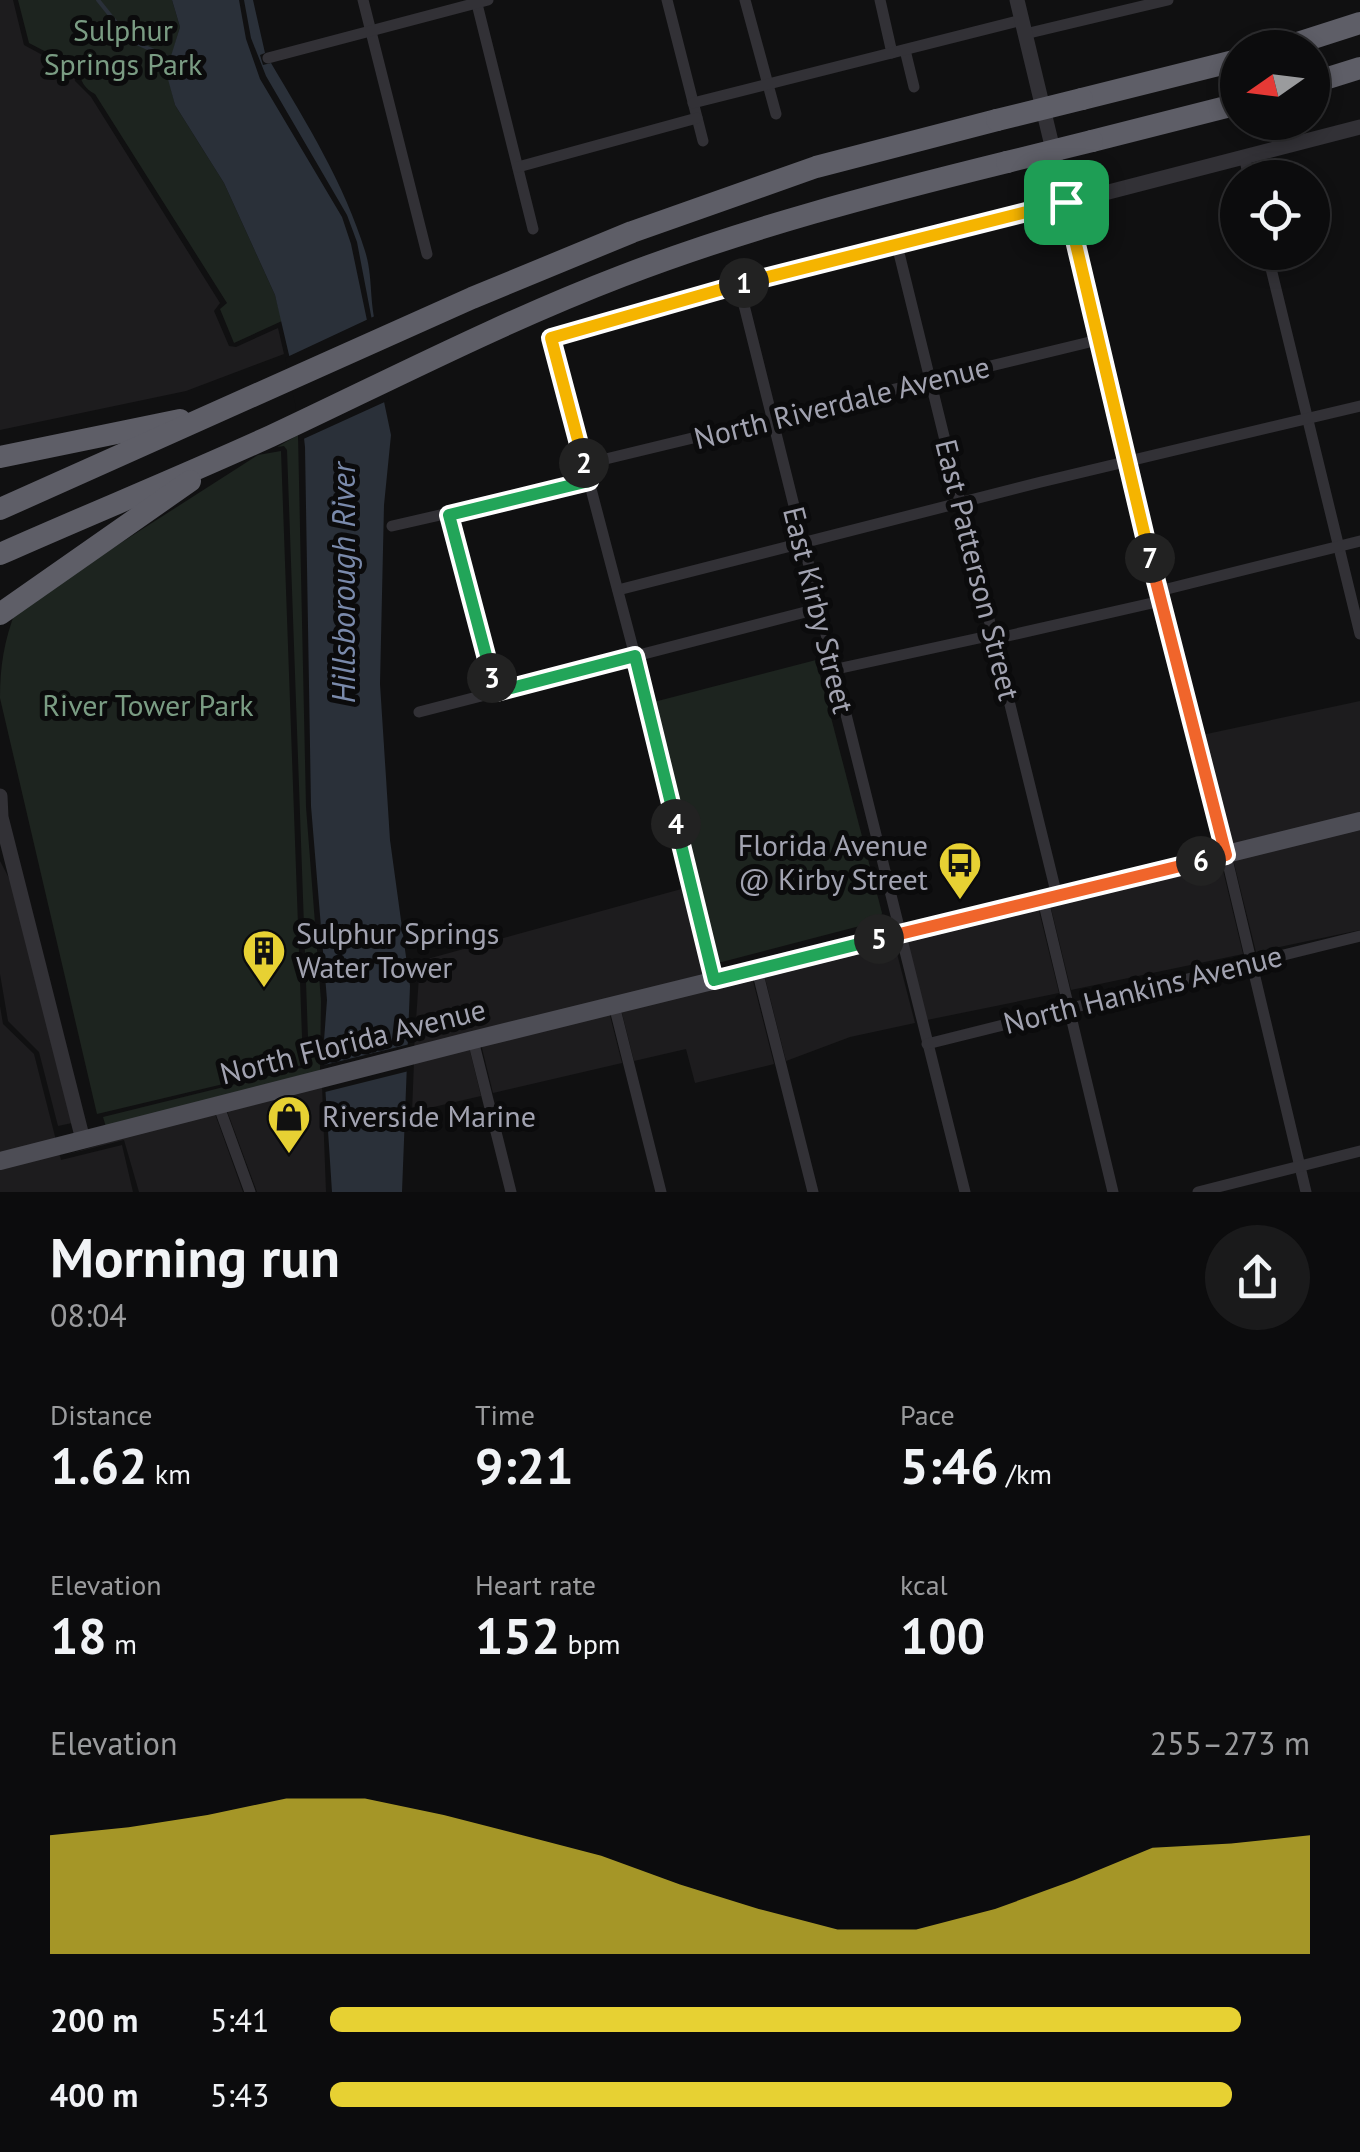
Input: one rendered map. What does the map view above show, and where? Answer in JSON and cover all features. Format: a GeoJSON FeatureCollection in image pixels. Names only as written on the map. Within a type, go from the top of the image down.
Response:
{"type":"FeatureCollection","features":[{"type":"Feature","properties":{"kind":"highway"},"geometry":{"type":"LineString","coordinates":[[1330,33],[1360,23]]}},
{"type":"Feature","properties":{"kind":"highway"},"geometry":{"type":"LineString","coordinates":[[0,509],[578,254],[816,167],[1220,64]]}},
{"type":"Feature","properties":{"kind":"highway"},"geometry":{"type":"LineString","coordinates":[[1330,77],[1360,68]]}},
{"type":"Feature","properties":{"kind":"highway"},"geometry":{"type":"LineString","coordinates":[[0,554],[270,436],[486,332],[694,250],[882,193],[1220,109]]}},
{"type":"Feature","properties":{"kind":"highway"},"geometry":{"type":"LineString","coordinates":[[0,457],[223,412]]}},
{"type":"Feature","properties":{"kind":"highway"},"geometry":{"type":"LineString","coordinates":[[1,615],[225,456]]}},
{"type":"Feature","properties":{"kind":"main road","name":"North Florida Avenue"},"geometry":{"type":"LineString","coordinates":[[0,1160],[1360,821]]}},
{"type":"Feature","properties":{"kind":"street"},"geometry":{"type":"LineString","coordinates":[[363,0],[427,254]]}},
{"type":"Feature","properties":{"kind":"street"},"geometry":{"type":"LineString","coordinates":[[667,0],[703,141]]}},
{"type":"Feature","properties":{"kind":"street"},"geometry":{"type":"LineString","coordinates":[[745,0],[776,114]]}},
{"type":"Feature","properties":{"kind":"street"},"geometry":{"type":"LineString","coordinates":[[880,0],[914,86]]}},
{"type":"Feature","properties":{"kind":"street"},"geometry":{"type":"LineString","coordinates":[[1017,0],[1306,1192]]}},
{"type":"Feature","properties":{"kind":"street"},"geometry":{"type":"LineString","coordinates":[[694,102],[899,51],[1168,0]]}},
{"type":"Feature","properties":{"kind":"street"},"geometry":{"type":"LineString","coordinates":[[268,58],[480,1],[534,229]]}},
{"type":"Feature","properties":{"kind":"street"},"geometry":{"type":"LineString","coordinates":[[518,166],[697,118]]}},
{"type":"Feature","properties":{"kind":"street"},"geometry":{"type":"LineString","coordinates":[[714,980],[635,656],[551,338],[739,284],[1360,127]]}},
{"type":"Feature","properties":{"kind":"street"},"geometry":{"type":"LineString","coordinates":[[1244,156],[1245,160]]}},
{"type":"Feature","properties":{"kind":"street","name":"East Patterson Street"},"geometry":{"type":"LineString","coordinates":[[897,245],[993,637],[1050,898],[1069,1008],[1113,1192]]}},
{"type":"Feature","properties":{"kind":"street"},"geometry":{"type":"LineString","coordinates":[[1271,270],[1360,634]]}},
{"type":"Feature","properties":{"kind":"street","name":"East Kirby Street"},"geometry":{"type":"LineString","coordinates":[[739,284],[965,1192]]}},
{"type":"Feature","properties":{"kind":"street","name":"North Riverdale Avenue"},"geometry":{"type":"LineString","coordinates":[[585,464],[1098,340]]}},
{"type":"Feature","properties":{"kind":"street"},"geometry":{"type":"LineString","coordinates":[[618,590],[1360,406]]}},
{"type":"Feature","properties":{"kind":"street"},"geometry":{"type":"LineString","coordinates":[[392,526],[589,481]]}},
{"type":"Feature","properties":{"kind":"street"},"geometry":{"type":"LineString","coordinates":[[449,515],[496,692]]}},
{"type":"Feature","properties":{"kind":"street"},"geometry":{"type":"LineString","coordinates":[[832,670],[993,637],[1360,541]]}},
{"type":"Feature","properties":{"kind":"street"},"geometry":{"type":"LineString","coordinates":[[419,712],[817,609]]}},
{"type":"Feature","properties":{"kind":"street"},"geometry":{"type":"LineString","coordinates":[[0,796],[0,816],[82,1140]]}},
{"type":"Feature","properties":{"kind":"street","name":"North Hankins Avenue"},"geometry":{"type":"LineString","coordinates":[[927,1044],[1360,936]]}},
{"type":"Feature","properties":{"kind":"street"},"geometry":{"type":"LineString","coordinates":[[757,970],[813,1192]]}},
{"type":"Feature","properties":{"kind":"street"},"geometry":{"type":"LineString","coordinates":[[614,1005],[661,1192]]}},
{"type":"Feature","properties":{"kind":"street"},"geometry":{"type":"LineString","coordinates":[[473,1040],[511,1192]]}},
{"type":"Feature","properties":{"kind":"street"},"geometry":{"type":"LineString","coordinates":[[218,1104],[250,1192]]}},
{"type":"Feature","properties":{"kind":"street"},"geometry":{"type":"LineString","coordinates":[[1198,1192],[1360,1151]]}},
{"type":"Feature","properties":{"kind":"shaded area"},"geometry":{"type":"Polygon","coordinates":[[[0,0],[13,0],[24,45],[74,72],[75,81],[91,97],[220,303],[214,311],[229,346],[236,347],[278,328],[284,354],[186,391],[0,430],[0,0]]]}},
{"type":"Feature","properties":{"kind":"shaded area"},"geometry":{"type":"Polygon","coordinates":[[[1360,701],[1360,816],[1230,848],[1202,735],[1360,701]]]}},
{"type":"Feature","properties":{"kind":"shaded area"},"geometry":{"type":"Polygon","coordinates":[[[1360,827],[1360,930],[1256,952],[1233,859],[1360,827]]]}},
{"type":"Feature","properties":{"kind":"shaded area"},"geometry":{"type":"Polygon","coordinates":[[[0,861],[11,882],[72,1123],[58,1126],[39,1052],[8,1021],[0,974],[0,861]]]}},
{"type":"Feature","properties":{"kind":"shaded area"},"geometry":{"type":"Polygon","coordinates":[[[1221,862],[1243,954],[1071,990],[1050,904],[1221,862]]]}},
{"type":"Feature","properties":{"kind":"shaded area"},"geometry":{"type":"Polygon","coordinates":[[[685,888],[707,976],[414,1050],[420,961],[685,888]]]}},
{"type":"Feature","properties":{"kind":"shaded area"},"geometry":{"type":"Polygon","coordinates":[[[1038,907],[1059,993],[927,1020],[906,939],[1038,907]]]}},
{"type":"Feature","properties":{"kind":"shaded area"},"geometry":{"type":"Polygon","coordinates":[[[894,942],[915,1023],[850,1037],[786,1061],[764,974],[894,942]]]}},
{"type":"Feature","properties":{"kind":"shaded area"},"geometry":{"type":"Polygon","coordinates":[[[752,977],[774,1064],[695,1083],[686,1049],[634,1061],[621,1009],[752,977]]]}},
{"type":"Feature","properties":{"kind":"shaded area"},"geometry":{"type":"Polygon","coordinates":[[[0,1006],[3,1024],[34,1054],[61,1160],[122,1145],[133,1192],[0,1192],[0,1006]]]}},
{"type":"Feature","properties":{"kind":"shaded area"},"geometry":{"type":"Polygon","coordinates":[[[609,1012],[622,1063],[493,1093],[481,1044],[609,1012]]]}},
{"type":"Feature","properties":{"kind":"shaded area"},"geometry":{"type":"Polygon","coordinates":[[[469,1047],[481,1096],[412,1112],[414,1062],[469,1047]]]}},
{"type":"Feature","properties":{"kind":"shaded area"},"geometry":{"type":"Polygon","coordinates":[[[322,1085],[326,1192],[257,1192],[226,1108],[322,1085]]]}},
{"type":"Feature","properties":{"kind":"shaded area"},"geometry":{"type":"Polygon","coordinates":[[[214,1111],[243,1192],[139,1192],[124,1140],[65,1155],[214,1111]]]}},
{"type":"Feature","properties":{"kind":"green space","name":"Sulphur Springs Park"},"geometry":{"type":"Polygon","coordinates":[[[18,0],[172,0],[180,27],[167,72],[175,105],[224,183],[275,295],[282,321],[234,343],[220,309],[227,303],[95,94],[84,84],[79,69],[29,43],[18,0]]]}},
{"type":"Feature","properties":{"kind":"green space"},"geometry":{"type":"Polygon","coordinates":[[[298,435],[306,807],[321,1001],[320,1074],[106,1127],[103,1117],[309,1066],[287,450],[277,447],[298,435]]]}},
{"type":"Feature","properties":{"kind":"green space","name":"River Tower Park"},"geometry":{"type":"Polygon","coordinates":[[[281,451],[303,1065],[97,1114],[0,698],[8,632],[16,610],[258,455],[281,451]]]}},
{"type":"Feature","properties":{"kind":"green space"},"geometry":{"type":"Polygon","coordinates":[[[816,660],[882,913],[879,921],[718,963],[650,703],[816,660]]]}},
{"type":"Feature","properties":{"kind":"water","name":"Hillsborough River"},"geometry":{"type":"Polygon","coordinates":[[[172,0],[239,0],[246,39],[260,79],[342,217],[391,435],[384,505],[380,684],[390,840],[410,986],[402,1192],[332,1192],[323,1054],[327,1000],[311,806],[305,447],[300,402],[275,295],[224,183],[175,105],[166,72],[180,27],[172,0]]]}},
{"type":"Feature","properties":{"kind":"water"},"geometry":{"type":"Polygon","coordinates":[[[244,0],[253,0],[265,53],[260,55],[263,65],[271,63],[298,109],[336,178],[356,226],[368,261],[379,334],[375,336],[357,242],[347,215],[266,76],[251,38],[244,0]]]}},
{"type":"Feature","properties":{"kind":"pier"},"geometry":{"type":"Polygon","coordinates":[[[377,315],[384,335],[375,341],[389,400],[299,441],[285,358],[377,315]]]}},
{"type":"Feature","properties":{"kind":"pier"},"geometry":{"type":"Polygon","coordinates":[[[410,1044],[413,1070],[325,1092],[320,1066],[410,1044]]]}},
{"type":"Feature","properties":{"kind":"waterway"},"geometry":{"type":"LineString","coordinates":[[98,0],[130,40],[174,60]]}},
{"type":"Feature","properties":{"kind":"place","name":"Florida Avenue @ Kirby Street"},"geometry":{"type":"Point","coordinates":[960,901]}},
{"type":"Feature","properties":{"kind":"place","name":"Sulphur Springs Water Tower"},"geometry":{"type":"Point","coordinates":[264,989]}},
{"type":"Feature","properties":{"kind":"place","name":"Riverside Marine"},"geometry":{"type":"Point","coordinates":[289,1155]}},
{"type":"Feature","properties":{"kind":"route"},"geometry":{"type":"LineString","coordinates":[[1066,202],[1158,592],[1226,855],[714,980],[635,656],[496,692],[449,515],[589,481],[551,338],[739,284],[1066,202]]}}]}
